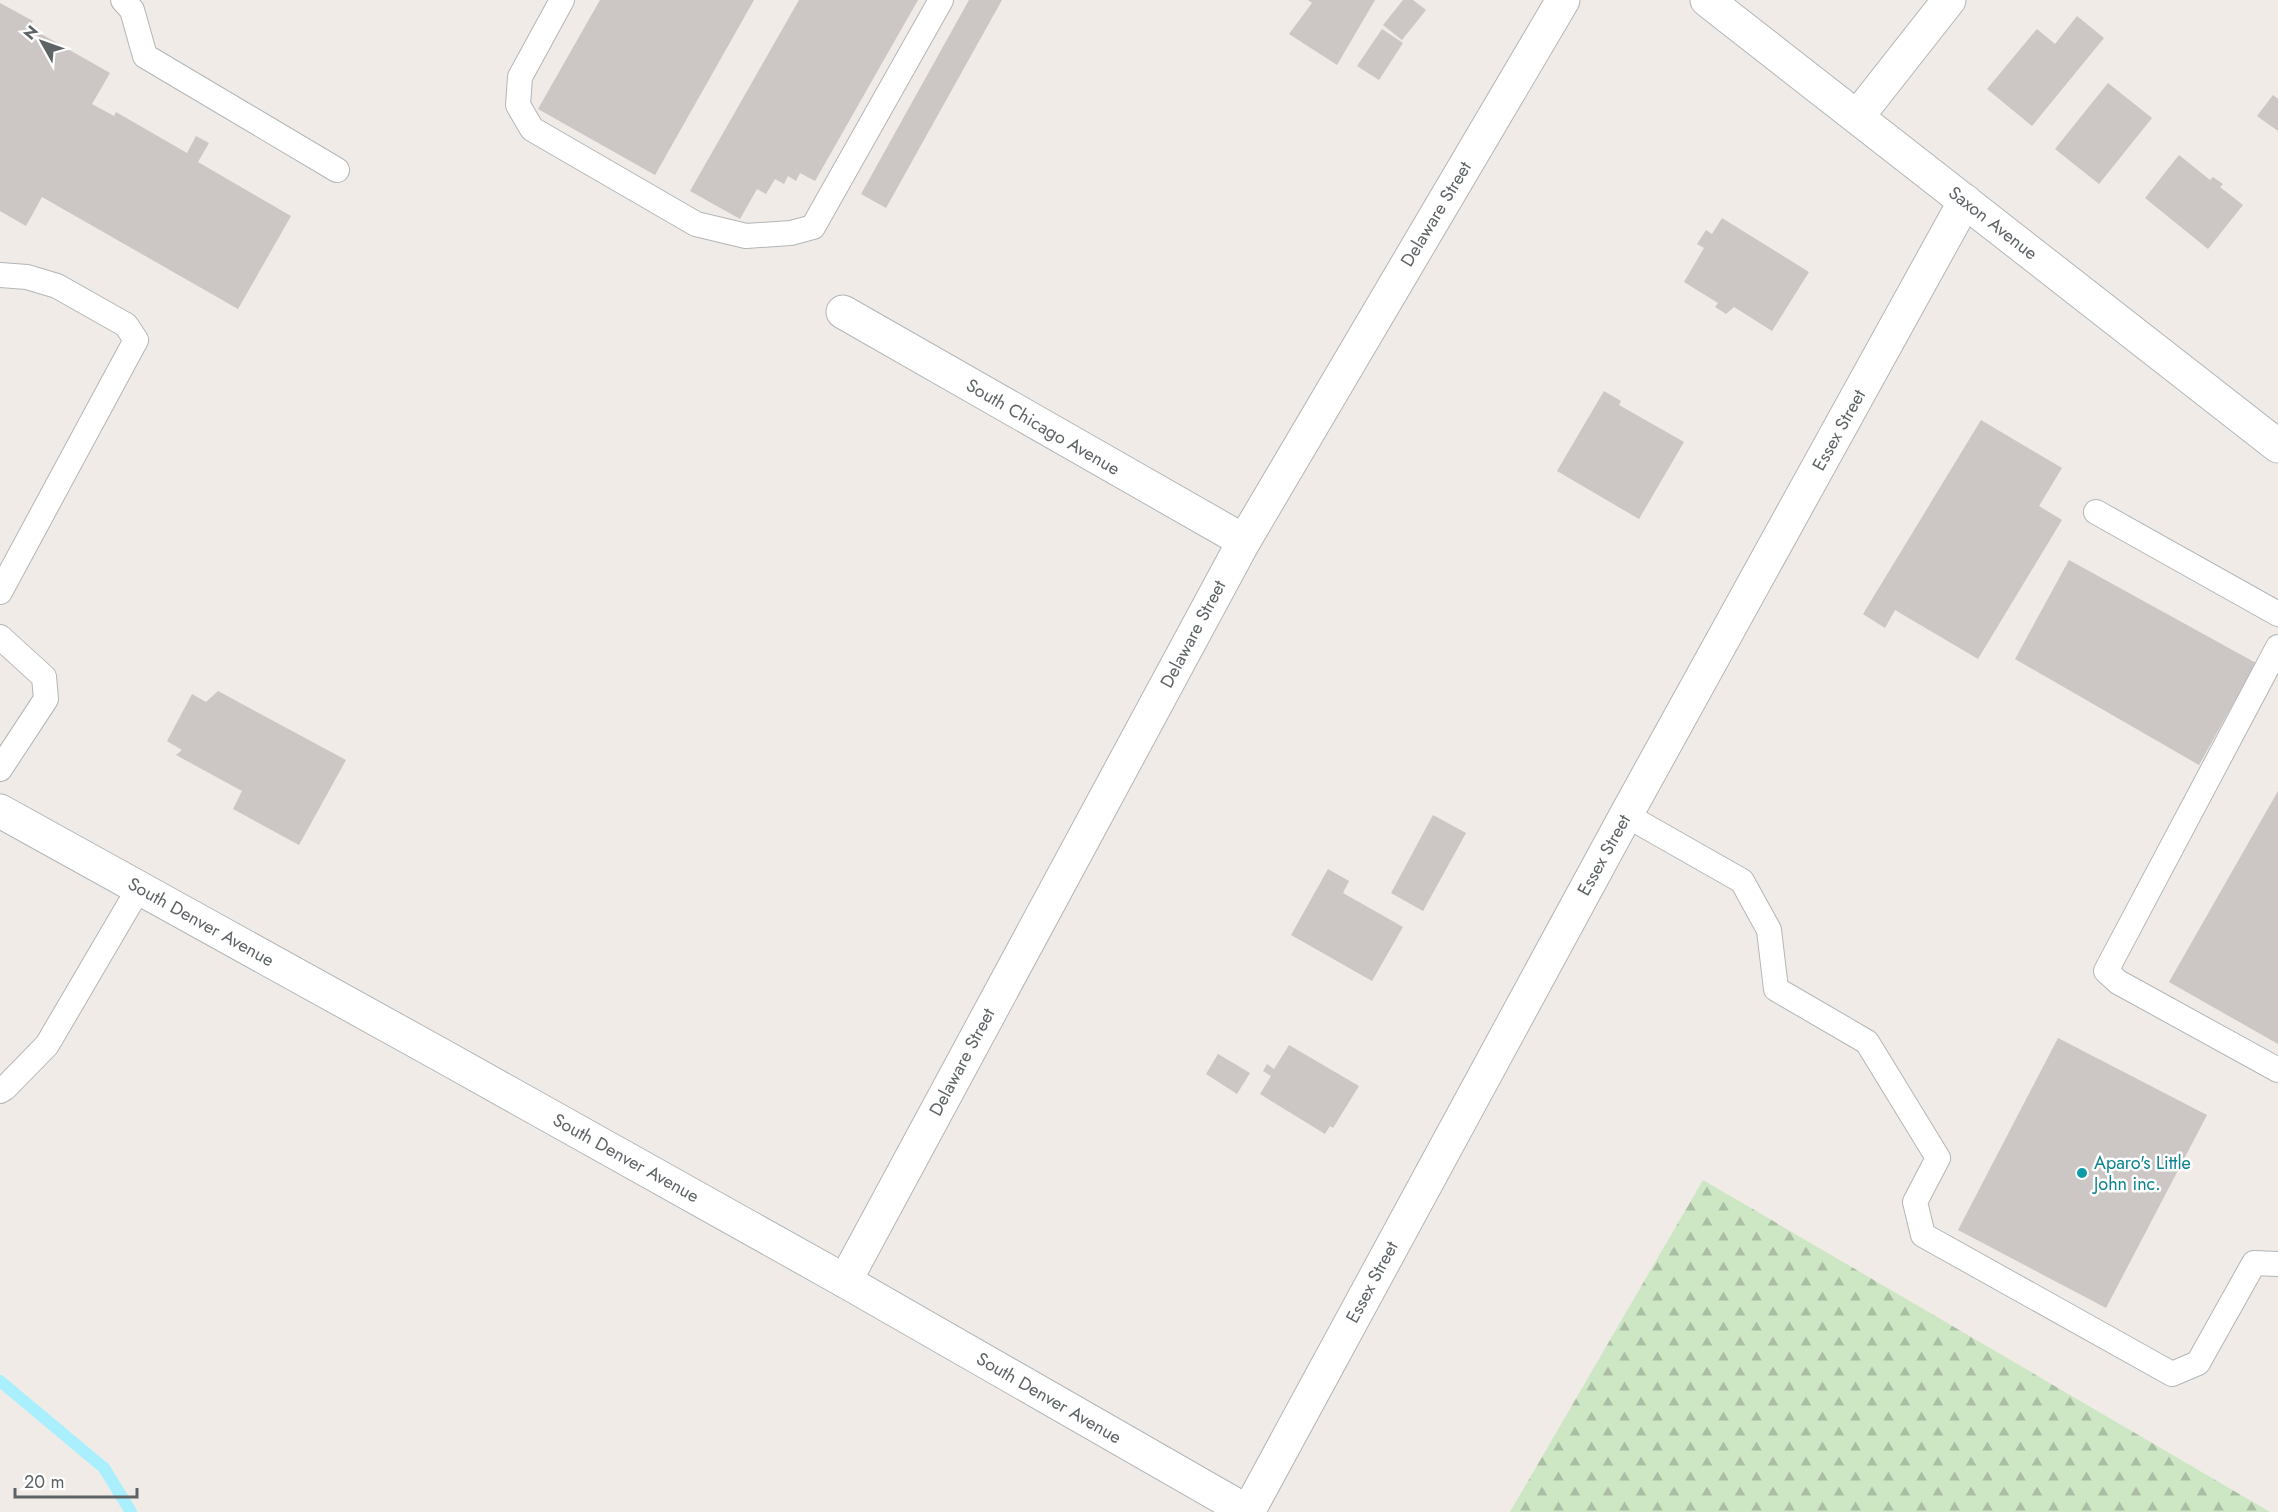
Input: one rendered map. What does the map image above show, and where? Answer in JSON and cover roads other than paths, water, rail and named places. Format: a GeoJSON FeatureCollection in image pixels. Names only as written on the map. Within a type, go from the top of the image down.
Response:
{"type":"FeatureCollection","features":[{"type":"Feature","properties":{"kind":"street","name":"Delaware Street"},"geometry":{"type":"LineString","coordinates":[[845,1281],[1244,541],[1563,0]]}},
{"type":"Feature","properties":{"kind":"street","name":"Saxon Avenue"},"geometry":{"type":"LineString","coordinates":[[1707,0],[2278,446]]}},
{"type":"Feature","properties":{"kind":"street"},"geometry":{"type":"LineString","coordinates":[[1857,117],[1949,0]]}},
{"type":"Feature","properties":{"kind":"street","name":"Essex Street"},"geometry":{"type":"LineString","coordinates":[[1248,1512],[1626,815],[1965,201]]}},
{"type":"Feature","properties":{"kind":"street","name":"South Chicago Avenue"},"geometry":{"type":"LineString","coordinates":[[843,312],[1244,541]]}},
{"type":"Feature","properties":{"kind":"street","name":"South Denver Avenue"},"geometry":{"type":"LineString","coordinates":[[0,812],[452,1060],[845,1281],[1248,1512]]}},
{"type":"Feature","properties":{"kind":"lane"},"geometry":{"type":"LineString","coordinates":[[123,0],[132,10],[145,56],[337,170]]}},
{"type":"Feature","properties":{"kind":"lane"},"geometry":{"type":"LineString","coordinates":[[562,0],[520,77],[518,105],[532,129],[696,224],[746,236],[791,233],[813,227],[941,0]]}},
{"type":"Feature","properties":{"kind":"lane"},"geometry":{"type":"LineString","coordinates":[[0,275],[27,277],[57,286],[126,325],[136,340],[0,592]]}},
{"type":"Feature","properties":{"kind":"lane"},"geometry":{"type":"LineString","coordinates":[[2096,512],[2278,614]]}},
{"type":"Feature","properties":{"kind":"lane"},"geometry":{"type":"LineString","coordinates":[[0,637],[44,677],[46,699],[0,769]]}},
{"type":"Feature","properties":{"kind":"lane"},"geometry":{"type":"LineString","coordinates":[[2278,647],[2106,971],[2118,982],[2278,1070]]}},
{"type":"Feature","properties":{"kind":"lane"},"geometry":{"type":"LineString","coordinates":[[1626,815],[1742,881],[1768,930],[1776,989],[1867,1042],[1938,1158],[1915,1202],[1923,1235],[2172,1374],[2198,1364],[2254,1263],[2278,1264]]}},
{"type":"Feature","properties":{"kind":"lane"},"geometry":{"type":"LineString","coordinates":[[0,1091],[47,1046],[139,888]]}},
{"type":"Feature","properties":{"kind":"waterway"},"geometry":{"type":"LineString","coordinates":[[0,1381],[104,1468],[131,1512]]}},
{"type":"Feature","properties":{"kind":"place","name":"Aparo's Little John inc."},"geometry":{"type":"Point","coordinates":[2082,1173]}}]}
